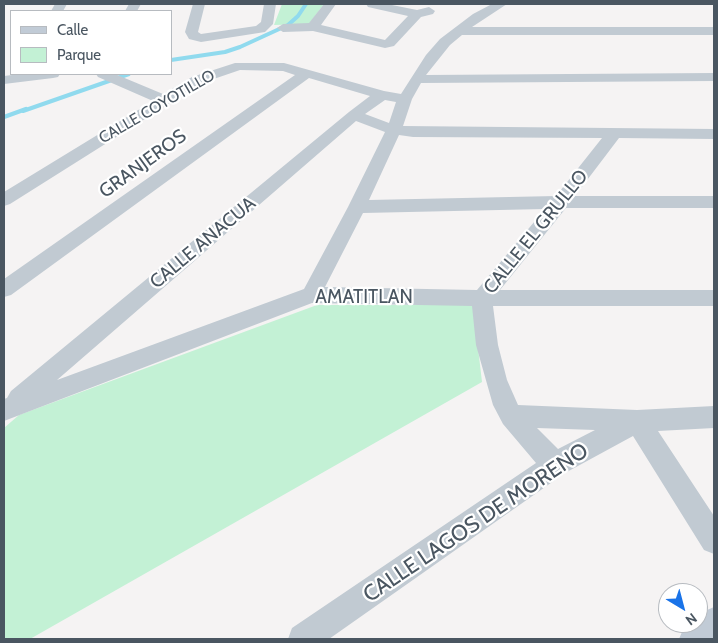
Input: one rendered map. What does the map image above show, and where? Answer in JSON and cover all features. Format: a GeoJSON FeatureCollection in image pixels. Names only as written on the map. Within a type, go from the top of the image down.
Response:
{"type":"FeatureCollection","features":[{"type":"Feature","properties":{"kind":"street"},"geometry":{"type":"LineString","coordinates":[[199,4],[191,32],[194,36],[201,38],[260,29],[267,24],[270,4]]}},
{"type":"Feature","properties":{"kind":"street"},"geometry":{"type":"LineString","coordinates":[[313,27],[330,4]]}},
{"type":"Feature","properties":{"kind":"street"},"geometry":{"type":"LineString","coordinates":[[283,28],[313,27],[385,44],[423,13],[372,4]]}},
{"type":"Feature","properties":{"kind":"street"},"geometry":{"type":"LineString","coordinates":[[311,295],[357,207],[394,130],[405,99],[416,79],[431,58],[458,31],[477,17],[501,4]]}},
{"type":"Feature","properties":{"kind":"street"},"geometry":{"type":"LineString","coordinates":[[458,31],[714,31]]}},
{"type":"Feature","properties":{"kind":"street","name":"CALLE COYOTILLO"},"geometry":{"type":"LineString","coordinates":[[4,200],[197,80],[229,68],[270,65],[284,67],[382,95]]}},
{"type":"Feature","properties":{"kind":"street","name":"GRANJEROS"},"geometry":{"type":"LineString","coordinates":[[4,290],[307,73]]}},
{"type":"Feature","properties":{"kind":"street"},"geometry":{"type":"LineString","coordinates":[[8,78],[42,75]]}},
{"type":"Feature","properties":{"kind":"street"},"geometry":{"type":"LineString","coordinates":[[104,75],[164,100]]}},
{"type":"Feature","properties":{"kind":"street"},"geometry":{"type":"LineString","coordinates":[[416,79],[538,76],[714,77]]}},
{"type":"Feature","properties":{"kind":"street"},"geometry":{"type":"LineString","coordinates":[[382,95],[405,99]]}},
{"type":"Feature","properties":{"kind":"street","name":"CALLE ANACUA"},"geometry":{"type":"LineString","coordinates":[[6,409],[354,115],[382,95]]}},
{"type":"Feature","properties":{"kind":"street"},"geometry":{"type":"LineString","coordinates":[[354,115],[394,130],[433,133],[714,134]]}},
{"type":"Feature","properties":{"kind":"street","name":"CALLE EL GRULLO"},"geometry":{"type":"LineString","coordinates":[[556,464],[539,449],[511,416],[496,380],[484,328],[482,298],[613,135]]}},
{"type":"Feature","properties":{"kind":"street"},"geometry":{"type":"LineString","coordinates":[[357,207],[561,202],[714,202]]}},
{"type":"Feature","properties":{"kind":"street","name":"AMATITLAN"},"geometry":{"type":"LineString","coordinates":[[6,409],[311,295],[482,298],[714,298]]}},
{"type":"Feature","properties":{"kind":"street"},"geometry":{"type":"LineString","coordinates":[[511,416],[637,421],[714,540]]}},
{"type":"Feature","properties":{"kind":"street","name":"CALLE LAGOS DE MORENO"},"geometry":{"type":"LineString","coordinates":[[303,639],[556,464],[637,421],[714,417]]}},
{"type":"Feature","properties":{"kind":"street"},"geometry":{"type":"LineString","coordinates":[[699,639],[714,626]]}},
{"type":"Feature","properties":{"kind":"green space"},"geometry":{"type":"Polygon","coordinates":[[[282,4],[324,4],[309,24],[274,25],[282,4]]]}},
{"type":"Feature","properties":{"kind":"green space"},"geometry":{"type":"Polygon","coordinates":[[[317,305],[473,305],[482,382],[30,639],[4,639],[4,428],[19,415],[317,305]]]}},
{"type":"Feature","properties":{"kind":"waterway"},"geometry":{"type":"LineString","coordinates":[[172,60],[225,52],[240,47],[288,25],[298,16],[306,4]]}},
{"type":"Feature","properties":{"kind":"waterway"},"geometry":{"type":"LineString","coordinates":[[23,111],[126,75]]}},
{"type":"Feature","properties":{"kind":"waterway"},"geometry":{"type":"LineString","coordinates":[[4,117],[26,109]]}}]}
